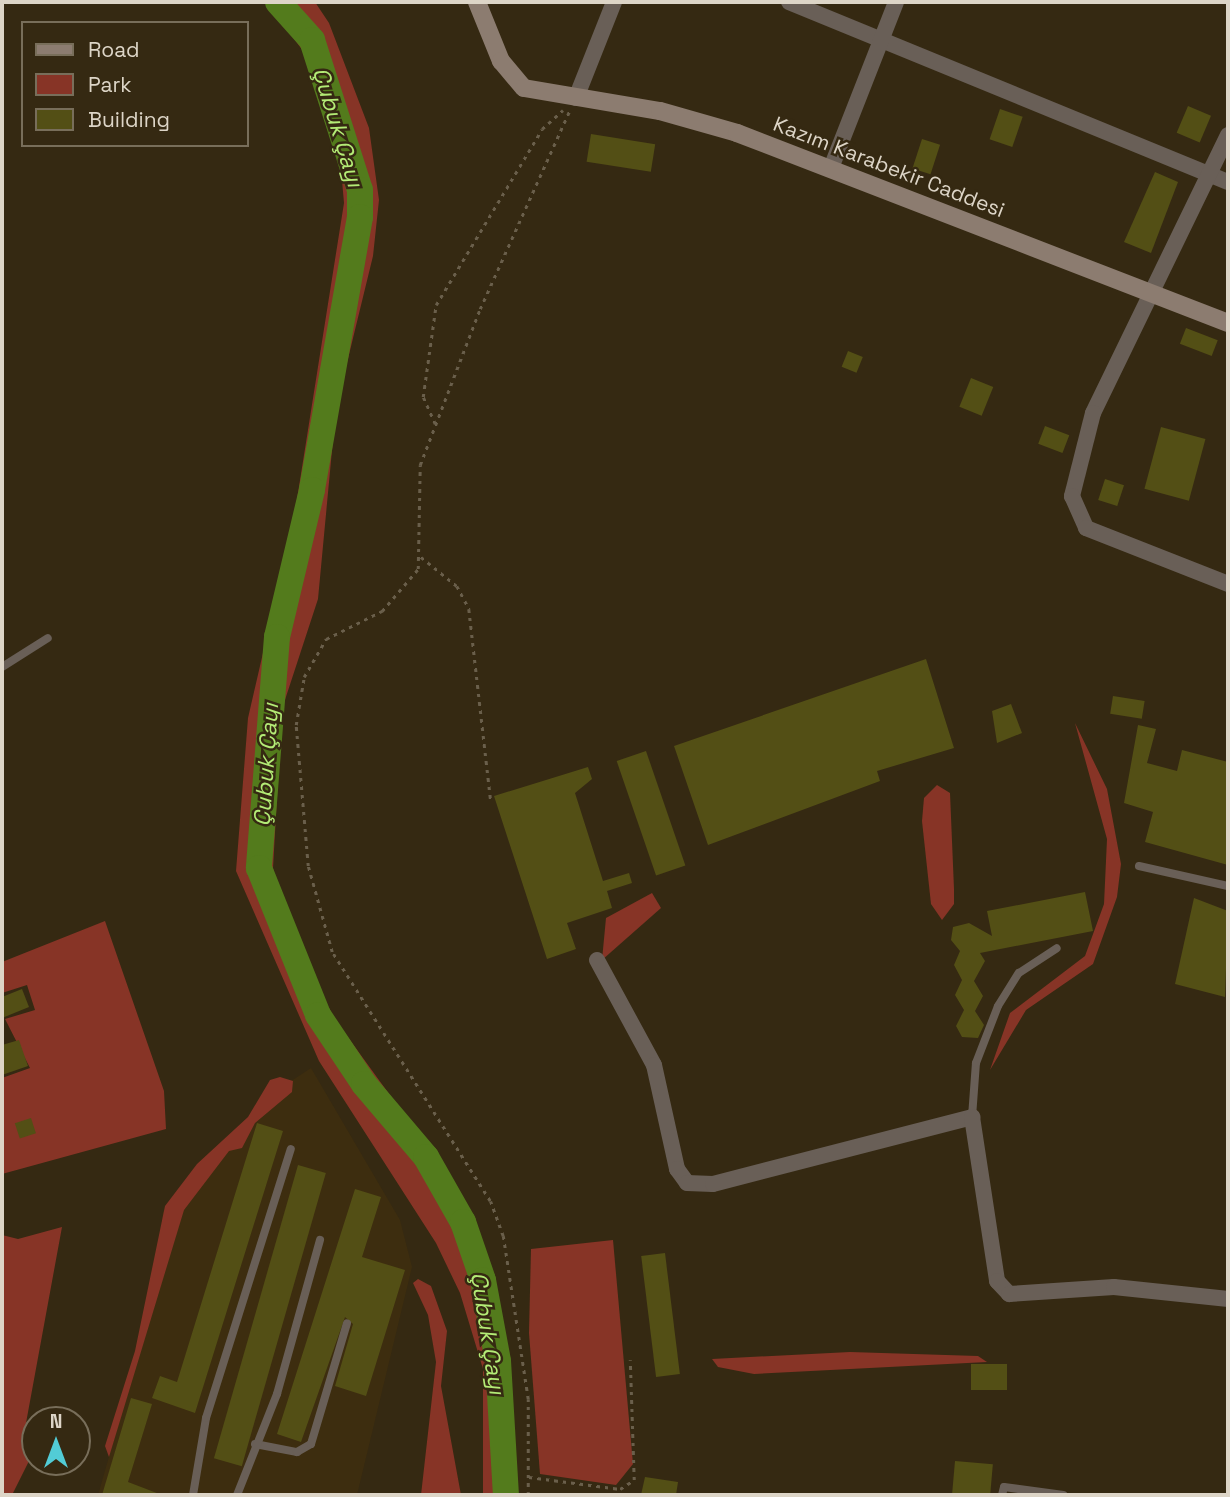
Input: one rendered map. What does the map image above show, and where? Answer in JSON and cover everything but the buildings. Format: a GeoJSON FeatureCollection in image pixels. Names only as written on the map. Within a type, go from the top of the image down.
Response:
{"type":"FeatureCollection","features":[{"type":"Feature","properties":{"kind":"street","name":"Kazım Karabekir Caddesi"},"geometry":{"type":"LineString","coordinates":[[477,2],[500,61],[524,88],[683,117],[831,167],[1152,290],[1228,323]]}},
{"type":"Feature","properties":{"kind":"street"},"geometry":{"type":"LineString","coordinates":[[576,98],[614,2]]}},
{"type":"Feature","properties":{"kind":"street"},"geometry":{"type":"LineString","coordinates":[[789,2],[1228,182]]}},
{"type":"Feature","properties":{"kind":"street"},"geometry":{"type":"LineString","coordinates":[[831,167],[896,2]]}},
{"type":"Feature","properties":{"kind":"street"},"geometry":{"type":"LineString","coordinates":[[1228,135],[1093,413],[1074,471],[1074,513],[1099,534],[1228,584]]}},
{"type":"Feature","properties":{"kind":"street"},"geometry":{"type":"LineString","coordinates":[[597,960],[654,1065],[677,1169],[687,1183],[713,1184],[972,1117],[997,1281],[1009,1294],[1114,1287],[1228,1299]]}},
{"type":"Feature","properties":{"kind":"lane"},"geometry":{"type":"LineString","coordinates":[[2,667],[25,658],[48,638]]}},
{"type":"Feature","properties":{"kind":"lane"},"geometry":{"type":"LineString","coordinates":[[1139,866],[1228,886]]}},
{"type":"Feature","properties":{"kind":"lane"},"geometry":{"type":"LineString","coordinates":[[972,1117],[976,1063],[998,1006],[1019,973],[1057,948]]}},
{"type":"Feature","properties":{"kind":"lane"},"geometry":{"type":"LineString","coordinates":[[193,1495],[206,1418],[291,1149]]}},
{"type":"Feature","properties":{"kind":"lane"},"geometry":{"type":"LineString","coordinates":[[237,1495],[277,1394],[320,1240]]}},
{"type":"Feature","properties":{"kind":"lane"},"geometry":{"type":"LineString","coordinates":[[255,1444],[297,1452],[311,1444],[347,1323]]}},
{"type":"Feature","properties":{"kind":"lane"},"geometry":{"type":"LineString","coordinates":[[1002,1495],[1004,1487],[1063,1495]]}},
{"type":"Feature","properties":{"kind":"path"},"geometry":{"type":"LineString","coordinates":[[435,424],[423,397],[436,304],[542,129],[576,98]]}},
{"type":"Feature","properties":{"kind":"path"},"geometry":{"type":"LineString","coordinates":[[528,1495],[523,1354],[503,1236],[472,1172],[332,952],[300,809],[296,725],[313,658],[326,639],[394,600],[421,556],[416,489],[435,424],[480,309],[576,98]]}},
{"type":"Feature","properties":{"kind":"path"},"geometry":{"type":"LineString","coordinates":[[421,556],[457,586],[469,608],[491,802]]}},
{"type":"Feature","properties":{"kind":"path"},"geometry":{"type":"LineString","coordinates":[[528,1478],[620,1489],[634,1480],[630,1360]]}},
{"type":"Feature","properties":{"kind":"shaded area"},"geometry":{"type":"Polygon","coordinates":[[[311,1068],[400,1220],[412,1267],[357,1495],[98,1495],[153,1303],[163,1212],[279,1089],[311,1068]]]}},
{"type":"Feature","properties":{"kind":"green space"},"geometry":{"type":"Polygon","coordinates":[[[267,2],[315,2],[329,23],[369,128],[379,200],[373,256],[336,408],[318,599],[282,709],[273,868],[286,928],[323,1003],[453,1182],[479,1236],[504,1347],[514,1495],[483,1495],[483,1369],[460,1293],[436,1243],[319,1061],[236,871],[248,718],[294,518],[344,203],[339,147],[323,98],[303,51],[267,2]]]}},
{"type":"Feature","properties":{"kind":"green space"},"geometry":{"type":"Polygon","coordinates":[[[1075,723],[1107,789],[1121,864],[1117,897],[1093,964],[1026,1010],[990,1070],[1010,1013],[1085,956],[1104,904],[1107,839],[1075,723]]]}},
{"type":"Feature","properties":{"kind":"green space"},"geometry":{"type":"Polygon","coordinates":[[[937,785],[950,793],[954,889],[954,904],[942,920],[931,904],[922,821],[924,798],[937,785]]]}},
{"type":"Feature","properties":{"kind":"green space"},"geometry":{"type":"Polygon","coordinates":[[[652,893],[661,908],[602,960],[606,918],[652,893]]]}},
{"type":"Feature","properties":{"kind":"green space"},"geometry":{"type":"Polygon","coordinates":[[[105,921],[164,1091],[166,1129],[2,1174],[2,1078],[30,1068],[5,1019],[35,1010],[27,985],[2,993],[2,962],[105,921]]]}},
{"type":"Feature","properties":{"kind":"green space"},"geometry":{"type":"Polygon","coordinates":[[[280,1077],[293,1081],[292,1092],[255,1123],[242,1148],[229,1151],[184,1210],[109,1457],[105,1446],[135,1351],[165,1206],[197,1164],[248,1117],[270,1080],[280,1077]]]}},
{"type":"Feature","properties":{"kind":"green space"},"geometry":{"type":"Polygon","coordinates":[[[62,1227],[29,1406],[21,1406],[22,1476],[12,1495],[2,1495],[2,1235],[18,1239],[62,1227]]]}},
{"type":"Feature","properties":{"kind":"green space"},"geometry":{"type":"Polygon","coordinates":[[[613,1240],[633,1464],[616,1485],[540,1474],[529,1333],[531,1249],[613,1240]]]}},
{"type":"Feature","properties":{"kind":"green space"},"geometry":{"type":"Polygon","coordinates":[[[418,1279],[431,1286],[447,1331],[441,1386],[461,1495],[421,1495],[436,1362],[428,1315],[413,1283],[418,1279]]]}},
{"type":"Feature","properties":{"kind":"green space"},"geometry":{"type":"Polygon","coordinates":[[[850,1352],[978,1356],[987,1362],[754,1374],[718,1367],[712,1359],[850,1352]]]}},
{"type":"Feature","properties":{"kind":"waterway","name":"Çubuk Çayı"},"geometry":{"type":"LineString","coordinates":[[278,2],[312,40],[360,190],[360,217],[312,490],[277,637],[259,868],[318,1015],[364,1084],[426,1157],[463,1222],[483,1280],[498,1361],[506,1495]]}}]}
